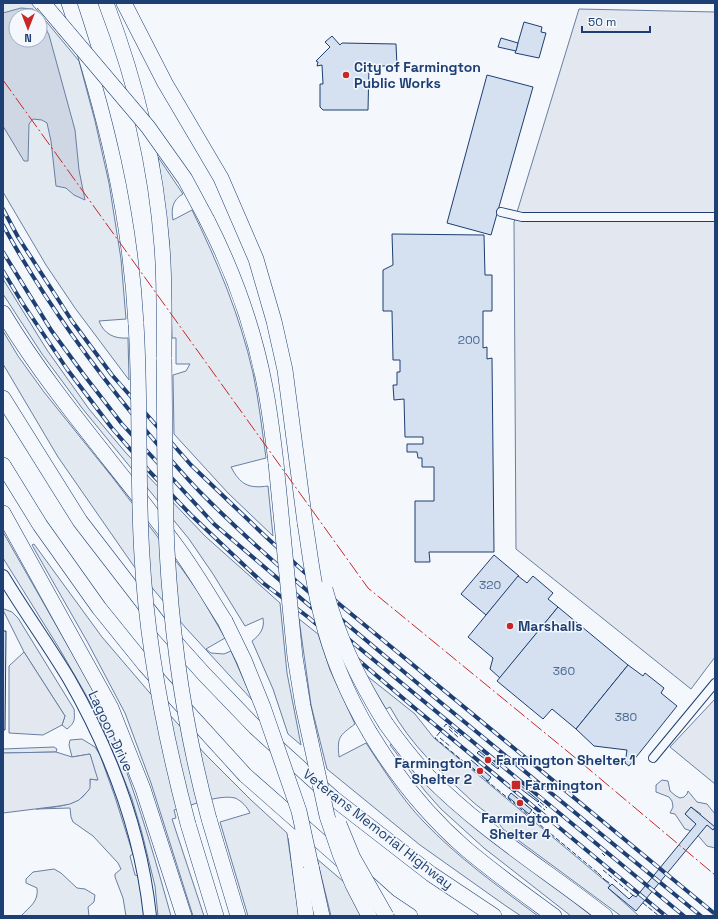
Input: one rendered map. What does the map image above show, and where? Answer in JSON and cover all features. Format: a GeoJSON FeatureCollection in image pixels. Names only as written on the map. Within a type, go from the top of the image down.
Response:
{"type":"FeatureCollection","features":[{"type":"Feature","properties":{"kind":"highway"},"geometry":{"type":"LineString","coordinates":[[43,3],[148,127],[176,166],[208,220],[234,279],[255,342],[266,389],[276,463],[297,672],[304,714],[318,773],[326,816],[353,885],[369,916]]}},
{"type":"Feature","properties":{"kind":"highway"},"geometry":{"type":"LineString","coordinates":[[69,3],[102,108],[115,165],[128,237],[133,280],[138,362],[140,509],[146,599],[152,655],[170,754],[199,863],[216,916]]}},
{"type":"Feature","properties":{"kind":"highway"},"geometry":{"type":"LineString","coordinates":[[106,3],[121,45],[140,110],[154,181],[162,248],[164,291],[166,512],[172,612],[178,669],[195,763],[209,819],[238,916]]}},
{"type":"Feature","properties":{"kind":"highway"},"geometry":{"type":"LineString","coordinates":[[124,3],[165,83],[221,178],[256,260],[274,321],[285,370],[305,522],[316,591],[325,629],[336,663],[348,691],[370,733],[396,774],[417,800],[440,824],[476,857],[554,916]]}},
{"type":"Feature","properties":{"kind":"highway"},"geometry":{"type":"LineString","coordinates":[[3,313],[49,382],[177,547],[225,620],[255,685],[299,811],[305,863],[306,916]]}},
{"type":"Feature","properties":{"kind":"highway","name":"Veterans Memorial Highway"},"geometry":{"type":"LineString","coordinates":[[3,398],[80,521],[161,626],[204,674],[255,727],[333,798],[431,874],[494,916]]}},
{"type":"Feature","properties":{"kind":"highway"},"geometry":{"type":"LineString","coordinates":[[3,465],[40,525],[99,608],[145,665],[199,725],[250,780],[389,902],[410,916]]}},
{"type":"Feature","properties":{"kind":"highway"},"geometry":{"type":"LineString","coordinates":[[3,513],[111,708],[143,789],[184,916]]}},
{"type":"Feature","properties":{"kind":"highway"},"geometry":{"type":"LineString","coordinates":[[305,522],[320,570],[329,606],[341,639],[364,688],[386,724],[423,770],[450,797],[489,830],[605,916]]}},
{"type":"Feature","properties":{"kind":"highway"},"geometry":{"type":"LineString","coordinates":[[318,773],[354,858],[386,916]]}},
{"type":"Feature","properties":{"kind":"highway"},"geometry":{"type":"LineString","coordinates":[[305,863],[322,916]]}},
{"type":"Feature","properties":{"kind":"highway"},"geometry":{"type":"LineString","coordinates":[[168,869],[179,916]]}},
{"type":"Feature","properties":{"kind":"street"},"geometry":{"type":"LineString","coordinates":[[501,212],[522,217],[715,216]]}},
{"type":"Feature","properties":{"kind":"street","name":"Lagoon Drive"},"geometry":{"type":"LineString","coordinates":[[3,576],[68,678],[83,704],[104,748],[123,794],[136,838],[147,887],[150,916]]}},
{"type":"Feature","properties":{"kind":"street"},"geometry":{"type":"LineString","coordinates":[[653,758],[715,683]]}},
{"type":"Feature","properties":{"kind":"shaded area"},"geometry":{"type":"Polygon","coordinates":[[[3,3],[31,3],[35,8],[8,8],[8,48],[48,48],[48,24],[79,61],[95,121],[109,183],[121,259],[126,319],[99,321],[101,326],[110,335],[118,338],[128,338],[129,380],[75,308],[46,265],[3,192],[3,3]]]}},
{"type":"Feature","properties":{"kind":"shaded area"},"geometry":{"type":"Polygon","coordinates":[[[579,9],[715,12],[715,657],[691,689],[516,549],[514,222],[579,9]]]}},
{"type":"Feature","properties":{"kind":"shaded area"},"geometry":{"type":"Polygon","coordinates":[[[8,12],[8,48],[48,48],[48,33],[49,35],[75,130],[79,170],[85,200],[74,195],[66,188],[56,186],[51,141],[47,123],[42,120],[33,119],[29,124],[28,161],[24,161],[3,126],[3,13],[8,12]]]}},
{"type":"Feature","properties":{"kind":"shaded area"},"geometry":{"type":"Polygon","coordinates":[[[158,157],[183,194],[174,202],[172,213],[173,220],[192,210],[211,250],[242,331],[253,373],[266,458],[231,467],[238,478],[245,484],[255,487],[268,486],[273,536],[228,493],[174,434],[173,375],[186,371],[190,364],[176,364],[176,338],[172,338],[169,241],[158,157]]]}},
{"type":"Feature","properties":{"kind":"shaded area"},"geometry":{"type":"Polygon","coordinates":[[[3,279],[47,350],[89,409],[126,453],[205,536],[280,603],[287,673],[301,745],[288,734],[273,689],[252,641],[261,631],[263,618],[245,626],[213,574],[189,539],[82,408],[42,354],[3,294],[3,279]]]}},
{"type":"Feature","properties":{"kind":"shaded area"},"geometry":{"type":"Polygon","coordinates":[[[3,331],[18,356],[44,392],[113,478],[199,593],[225,638],[206,649],[211,653],[224,654],[231,651],[253,701],[185,627],[133,565],[58,457],[3,364],[3,331]]]}},
{"type":"Feature","properties":{"kind":"shaded area"},"geometry":{"type":"Polygon","coordinates":[[[3,532],[93,690],[105,717],[117,745],[137,802],[171,916],[158,916],[155,886],[132,799],[98,717],[59,648],[3,558],[3,532]]]}},
{"type":"Feature","properties":{"kind":"shaded area"},"geometry":{"type":"Polygon","coordinates":[[[34,544],[102,637],[149,692],[206,755],[251,800],[287,833],[299,916],[248,916],[220,822],[250,813],[246,806],[240,801],[235,798],[228,797],[204,801],[174,810],[176,818],[172,819],[204,916],[193,916],[151,783],[125,713],[88,643],[32,545],[34,544]]]}},
{"type":"Feature","properties":{"kind":"shaded area"},"geometry":{"type":"Polygon","coordinates":[[[3,610],[12,612],[18,618],[74,709],[74,720],[72,725],[67,729],[62,725],[65,716],[24,652],[3,610]]]}},
{"type":"Feature","properties":{"kind":"shaded area"},"geometry":{"type":"Polygon","coordinates":[[[299,619],[318,634],[330,670],[355,724],[345,731],[340,738],[338,745],[339,757],[366,743],[393,784],[423,821],[450,847],[479,871],[538,916],[521,916],[506,906],[420,845],[327,769],[311,705],[299,619]]]}},
{"type":"Feature","properties":{"kind":"shaded area"},"geometry":{"type":"Polygon","coordinates":[[[24,652],[65,716],[62,725],[43,735],[9,733],[9,666],[24,652]]]}},
{"type":"Feature","properties":{"kind":"shaded area"},"geometry":{"type":"Polygon","coordinates":[[[366,675],[415,714],[434,738],[610,885],[608,888],[639,916],[621,916],[503,829],[493,818],[473,802],[427,758],[407,734],[390,707],[386,709],[366,675]]]}},
{"type":"Feature","properties":{"kind":"shaded area"},"geometry":{"type":"Polygon","coordinates":[[[715,699],[715,784],[670,747],[715,699]]]}},
{"type":"Feature","properties":{"kind":"shaded area"},"geometry":{"type":"Polygon","coordinates":[[[82,739],[95,747],[100,755],[115,797],[133,854],[130,856],[135,875],[138,876],[145,916],[126,916],[123,898],[115,877],[115,874],[121,869],[118,863],[93,836],[73,822],[70,808],[36,809],[62,806],[78,800],[85,795],[89,788],[90,779],[97,780],[90,754],[72,757],[69,745],[70,740],[82,739]]]}},
{"type":"Feature","properties":{"kind":"shaded area"},"geometry":{"type":"Polygon","coordinates":[[[394,743],[592,916],[571,916],[484,848],[441,809],[425,791],[390,745],[394,743]]]}},
{"type":"Feature","properties":{"kind":"shaded area"},"geometry":{"type":"Polygon","coordinates":[[[54,747],[57,749],[56,752],[3,753],[3,749],[54,747]]]}},
{"type":"Feature","properties":{"kind":"shaded area"},"geometry":{"type":"Polygon","coordinates":[[[56,752],[72,757],[90,754],[98,780],[90,779],[90,788],[88,791],[79,800],[70,804],[3,813],[3,753],[56,752]]]}},
{"type":"Feature","properties":{"kind":"shaded area"},"geometry":{"type":"Polygon","coordinates":[[[662,780],[668,781],[670,791],[676,796],[680,798],[684,797],[688,791],[697,802],[707,804],[715,814],[715,848],[707,846],[695,832],[685,829],[675,814],[670,813],[673,807],[672,801],[669,797],[656,792],[656,785],[662,780]],[[691,807],[685,814],[694,822],[701,814],[691,807]]]}},
{"type":"Feature","properties":{"kind":"shaded area"},"geometry":{"type":"Polygon","coordinates":[[[317,859],[344,882],[361,916],[331,916],[317,859]]]}},
{"type":"Feature","properties":{"kind":"shaded area"},"geometry":{"type":"Polygon","coordinates":[[[54,869],[61,873],[77,888],[85,889],[95,895],[94,902],[88,907],[89,916],[21,916],[33,904],[37,893],[37,888],[26,883],[26,879],[33,872],[54,869]]]}},
{"type":"Feature","properties":{"kind":"building"},"geometry":{"type":"Polygon","coordinates":[[[524,22],[542,27],[541,32],[546,33],[539,58],[515,53],[524,22]]]}},
{"type":"Feature","properties":{"kind":"building","name":"City of Farmington Public Works"},"geometry":{"type":"Polygon","coordinates":[[[332,36],[340,45],[342,43],[396,44],[397,66],[369,66],[368,110],[323,110],[320,107],[320,84],[323,84],[322,65],[317,66],[318,62],[316,61],[330,47],[325,42],[332,36]]]}},
{"type":"Feature","properties":{"kind":"building"},"geometry":{"type":"Polygon","coordinates":[[[501,38],[518,43],[516,51],[498,47],[501,38]]]}},
{"type":"Feature","properties":{"kind":"building"},"geometry":{"type":"Polygon","coordinates":[[[487,75],[533,87],[491,235],[447,223],[487,75]]]}},
{"type":"Feature","properties":{"kind":"building"},"geometry":{"type":"Polygon","coordinates":[[[392,234],[484,235],[485,275],[492,275],[492,311],[483,311],[483,348],[487,347],[487,359],[492,358],[494,552],[429,552],[430,562],[415,562],[415,501],[434,501],[434,467],[422,467],[422,458],[418,458],[417,452],[407,452],[407,444],[423,444],[423,437],[405,437],[404,399],[394,400],[393,385],[397,385],[397,372],[400,372],[400,360],[393,360],[392,311],[383,311],[383,270],[393,265],[392,234]]]}},
{"type":"Feature","properties":{"kind":"building"},"geometry":{"type":"Polygon","coordinates":[[[494,555],[519,576],[486,615],[461,594],[494,555]]]}},
{"type":"Feature","properties":{"kind":"building","name":"Marshalls"},"geometry":{"type":"Polygon","coordinates":[[[518,576],[527,583],[533,576],[553,593],[548,599],[558,607],[500,678],[490,669],[493,658],[468,637],[518,576]]]}},
{"type":"Feature","properties":{"kind":"building"},"geometry":{"type":"Polygon","coordinates":[[[558,607],[628,665],[576,729],[552,709],[543,719],[497,681],[558,607]]]}},
{"type":"Feature","properties":{"kind":"building"},"geometry":{"type":"Polygon","coordinates":[[[3,631],[6,631],[5,730],[3,730],[3,631]]]}},
{"type":"Feature","properties":{"kind":"building"},"geometry":{"type":"Polygon","coordinates":[[[628,665],[643,676],[645,673],[664,688],[661,693],[677,706],[629,766],[625,763],[627,750],[594,746],[576,729],[628,665]]]}},
{"type":"Feature","properties":{"kind":"building","name":"Farmington Shelter 1"},"geometry":{"type":"Polygon","coordinates":[[[479,751],[499,768],[498,769],[477,753],[479,751]]]}},
{"type":"Feature","properties":{"kind":"building","name":"Farmington Shelter 2"},"geometry":{"type":"Polygon","coordinates":[[[471,760],[491,777],[488,781],[468,764],[471,760]]]}},
{"type":"Feature","properties":{"kind":"building"},"geometry":{"type":"Polygon","coordinates":[[[519,784],[539,801],[538,802],[517,786],[519,784]]]}},
{"type":"Feature","properties":{"kind":"building","name":"Farmington Shelter 4"},"geometry":{"type":"Polygon","coordinates":[[[511,793],[532,810],[529,814],[508,797],[511,793]]]}},
{"type":"Feature","properties":{"kind":"building"},"geometry":{"type":"Polygon","coordinates":[[[691,807],[715,827],[713,830],[707,825],[636,911],[608,888],[612,884],[629,899],[633,895],[636,897],[696,824],[685,814],[691,807]]]}},
{"type":"Feature","properties":{"kind":"railway"},"geometry":{"type":"LineString","coordinates":[[3,209],[18,237],[72,321],[112,375],[191,465],[338,603],[715,914]]}},
{"type":"Feature","properties":{"kind":"railway"},"geometry":{"type":"LineString","coordinates":[[3,225],[33,277],[83,351],[138,421],[204,496],[258,547],[342,620],[701,916]]}},
{"type":"Feature","properties":{"kind":"railway"},"geometry":{"type":"LineString","coordinates":[[3,252],[51,330],[122,424],[214,524],[352,642],[684,916]]}},
{"type":"Feature","properties":{"kind":"railway"},"geometry":{"type":"LineString","coordinates":[[3,271],[23,304],[67,369],[111,427],[150,472],[191,515],[263,583],[308,617],[411,705],[666,916]]}},
{"type":"Feature","properties":{"kind":"fence"},"geometry":{"type":"LineString","coordinates":[[444,727],[446,724],[461,736]]}},
{"type":"Feature","properties":{"kind":"fence"},"geometry":{"type":"LineString","coordinates":[[449,729],[459,738]]}},
{"type":"Feature","properties":{"kind":"fence"},"geometry":{"type":"LineString","coordinates":[[440,732],[435,738],[475,771]]}},
{"type":"Feature","properties":{"kind":"fence"},"geometry":{"type":"LineString","coordinates":[[440,738],[451,747]]}},
{"type":"Feature","properties":{"kind":"fence"},"geometry":{"type":"LineString","coordinates":[[486,780],[598,873]]}},
{"type":"Feature","properties":{"kind":"fence"},"geometry":{"type":"LineString","coordinates":[[540,802],[547,808]]}},
{"type":"Feature","properties":{"kind":"fence"},"geometry":{"type":"LineString","coordinates":[[538,804],[545,810]]}},
{"type":"Feature","properties":{"kind":"fence"},"geometry":{"type":"LineString","coordinates":[[533,812],[540,818]]}},
{"type":"Feature","properties":{"kind":"fence"},"geometry":{"type":"LineString","coordinates":[[602,853],[605,856]]}},
{"type":"Feature","properties":{"kind":"fence"},"geometry":{"type":"LineString","coordinates":[[603,870],[635,897]]}},
{"type":"Feature","properties":{"kind":"fence"},"geometry":{"type":"LineString","coordinates":[[598,873],[605,880]]}},
{"type":"Feature","properties":{"kind":"fence"},"geometry":{"type":"LineString","coordinates":[[605,880],[611,884]]}},
{"type":"Feature","properties":{"kind":"fence"},"geometry":{"type":"LineString","coordinates":[[643,903],[659,916]]}},
{"type":"Feature","properties":{"kind":"power"},"geometry":{"type":"LineString","coordinates":[[3,80],[368,588],[578,760],[715,875]]}},
{"type":"Feature","properties":{"kind":"place","name":"City of Farmington Public Works"},"geometry":{"type":"Point","coordinates":[346,75]}},
{"type":"Feature","properties":{"kind":"place","name":"Marshalls"},"geometry":{"type":"Point","coordinates":[510,626]}},
{"type":"Feature","properties":{"kind":"place","name":"Farmington Shelter 1"},"geometry":{"type":"Point","coordinates":[488,760]}},
{"type":"Feature","properties":{"kind":"place","name":"Farmington Shelter 2"},"geometry":{"type":"Point","coordinates":[480,771]}},
{"type":"Feature","properties":{"kind":"place","name":"Farmington"},"geometry":{"type":"Point","coordinates":[516,785]}},
{"type":"Feature","properties":{"kind":"place","name":"Farmington Shelter 4"},"geometry":{"type":"Point","coordinates":[520,803]}}]}
